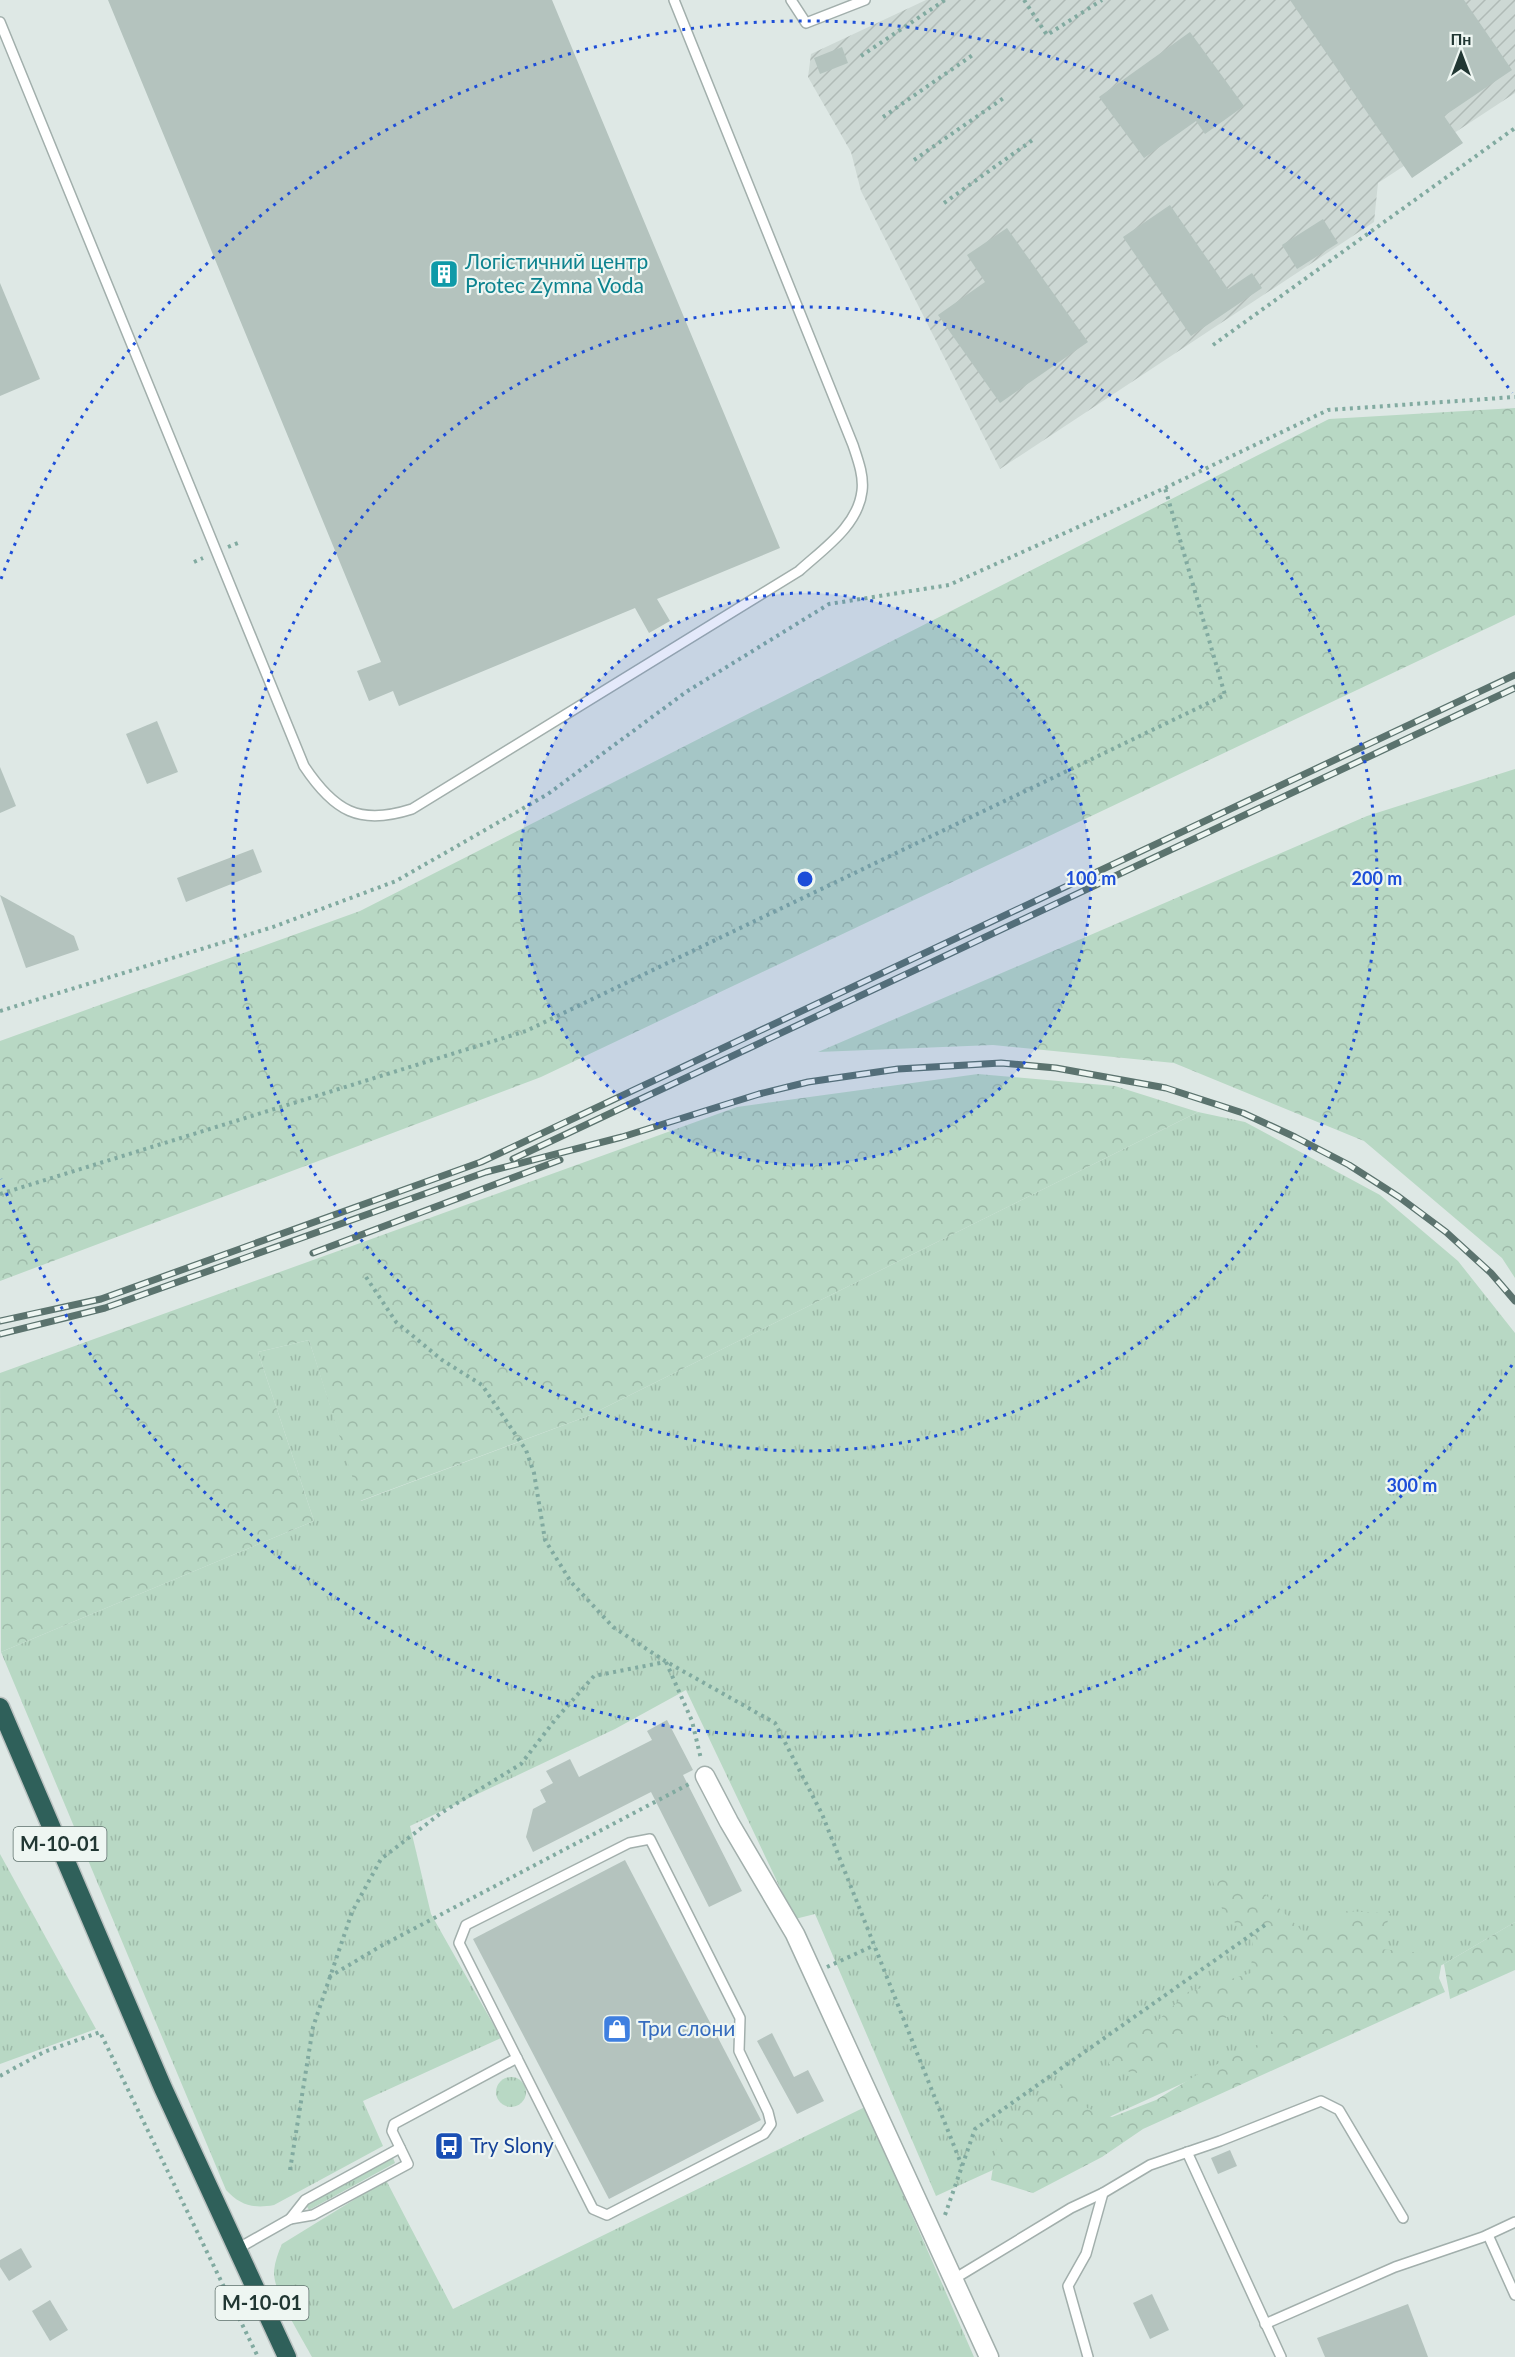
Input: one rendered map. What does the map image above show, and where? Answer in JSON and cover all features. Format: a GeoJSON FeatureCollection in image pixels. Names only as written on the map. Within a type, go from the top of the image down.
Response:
{"type":"FeatureCollection","features":[{"type":"Feature","properties":{"kind":"highway","name":"М-10-01"},"geometry":{"type":"LineString","coordinates":[[0,1707],[130,2013],[287,2357]]}},
{"type":"Feature","properties":{"kind":"street"},"geometry":{"type":"LineString","coordinates":[[705,1776],[729,1822],[795,1934],[989,2357]]}},
{"type":"Feature","properties":{"kind":"lane"},"geometry":{"type":"LineString","coordinates":[[0,22],[304,766],[317,786],[335,803],[358,814],[374,817],[391,816],[412,809],[799,571],[849,524],[858,511],[863,490],[861,471],[853,445],[674,0]]}},
{"type":"Feature","properties":{"kind":"lane"},"geometry":{"type":"LineString","coordinates":[[791,0],[806,23],[865,0]]}},
{"type":"Feature","properties":{"kind":"lane"},"geometry":{"type":"LineString","coordinates":[[650,1839],[740,2019],[739,2051],[768,2112],[771,2124],[764,2134],[607,2215],[593,2209],[517,2058],[459,1943],[466,1925],[629,1843],[650,1839]]}},
{"type":"Feature","properties":{"kind":"lane"},"geometry":{"type":"LineString","coordinates":[[237,2249],[290,2219],[313,2215],[408,2164],[392,2131],[394,2124],[517,2058]]}},
{"type":"Feature","properties":{"kind":"lane"},"geometry":{"type":"LineString","coordinates":[[954,2279],[1071,2208],[1103,2193],[1150,2165],[1321,2101],[1339,2110],[1403,2218]]}},
{"type":"Feature","properties":{"kind":"lane"},"geometry":{"type":"LineString","coordinates":[[290,2219],[305,2200],[400,2148]]}},
{"type":"Feature","properties":{"kind":"lane"},"geometry":{"type":"LineString","coordinates":[[1187,2152],[1281,2357]]}},
{"type":"Feature","properties":{"kind":"lane"},"geometry":{"type":"LineString","coordinates":[[1088,2357],[1068,2286],[1086,2254],[1103,2193]]}},
{"type":"Feature","properties":{"kind":"lane"},"geometry":{"type":"LineString","coordinates":[[1265,2324],[1395,2268],[1488,2235],[1515,2222]]}},
{"type":"Feature","properties":{"kind":"lane"},"geometry":{"type":"LineString","coordinates":[[1488,2235],[1515,2295]]}},
{"type":"Feature","properties":{"kind":"path"},"geometry":{"type":"LineString","coordinates":[[861,56],[945,0]]}},
{"type":"Feature","properties":{"kind":"path"},"geometry":{"type":"LineString","coordinates":[[1024,0],[1047,35],[1102,0]]}},
{"type":"Feature","properties":{"kind":"path"},"geometry":{"type":"LineString","coordinates":[[884,117],[974,54]]}},
{"type":"Feature","properties":{"kind":"path"},"geometry":{"type":"LineString","coordinates":[[914,160],[1005,97]]}},
{"type":"Feature","properties":{"kind":"path"},"geometry":{"type":"LineString","coordinates":[[1213,345],[1515,128]]}},
{"type":"Feature","properties":{"kind":"path"},"geometry":{"type":"LineString","coordinates":[[944,203],[1034,139]]}},
{"type":"Feature","properties":{"kind":"path"},"geometry":{"type":"LineString","coordinates":[[0,1011],[273,927],[396,881],[548,794],[686,692],[829,604],[949,585],[1165,488],[1328,410],[1515,397]]}},
{"type":"Feature","properties":{"kind":"path"},"geometry":{"type":"LineString","coordinates":[[0,1194],[526,1031],[1225,695],[1165,488]]}},
{"type":"Feature","properties":{"kind":"path"},"geometry":{"type":"LineString","coordinates":[[228,547],[238,543]]}},
{"type":"Feature","properties":{"kind":"path"},"geometry":{"type":"LineString","coordinates":[[194,562],[203,558]]}},
{"type":"Feature","properties":{"kind":"path"},"geometry":{"type":"LineString","coordinates":[[366,1277],[396,1322],[442,1360],[482,1385],[526,1450],[534,1473],[544,1540],[571,1582],[613,1627],[665,1661],[775,1723],[822,1814],[962,2166]]}},
{"type":"Feature","properties":{"kind":"path"},"geometry":{"type":"LineString","coordinates":[[329,1977],[381,1946],[705,1776],[692,1721],[665,1661]]}},
{"type":"Feature","properties":{"kind":"path"},"geometry":{"type":"LineString","coordinates":[[290,2170],[313,2027],[352,1912],[381,1859],[441,1813],[521,1764],[555,1720],[594,1676],[665,1661]]}},
{"type":"Feature","properties":{"kind":"path"},"geometry":{"type":"LineString","coordinates":[[936,2240],[975,2128],[1265,1925]]}},
{"type":"Feature","properties":{"kind":"path"},"geometry":{"type":"LineString","coordinates":[[813,1974],[875,1945]]}},
{"type":"Feature","properties":{"kind":"path"},"geometry":{"type":"LineString","coordinates":[[0,2076],[44,2052],[100,2032],[258,2357]]}},
{"type":"Feature","properties":{"kind":"shaded area"},"geometry":{"type":"Polygon","coordinates":[[[926,0],[1515,0],[1515,93],[1378,183],[1374,222],[1000,469],[861,191],[851,152],[808,77],[811,54],[926,0]]]}},
{"type":"Feature","properties":{"kind":"green space"},"geometry":{"type":"Polygon","coordinates":[[[1515,408],[1515,615],[541,1077],[0,1281],[0,1041],[360,911],[1329,419],[1515,408]]]}},
{"type":"Feature","properties":{"kind":"green space"},"geometry":{"type":"Polygon","coordinates":[[[1515,769],[1515,1278],[1502,1258],[1364,1141],[1174,1063],[993,1045],[818,1052],[1367,816],[1515,769]]]}},
{"type":"Feature","properties":{"kind":"green space"},"geometry":{"type":"Polygon","coordinates":[[[978,1074],[1115,1086],[1198,1112],[588,1416],[360,1501],[309,1340],[258,1352],[314,1521],[1,1652],[0,1373],[737,1107],[978,1074]]]}},
{"type":"Feature","properties":{"kind":"green space"},"geometry":{"type":"Polygon","coordinates":[[[1198,1112],[1245,1122],[1380,1195],[1458,1261],[1515,1333],[1515,1922],[1444,1964],[936,2196],[815,1914],[795,1919],[686,1690],[615,1729],[410,1826],[431,1914],[501,2038],[363,2101],[383,2146],[274,2205],[247,2205],[231,2195],[226,2190],[1,1652],[314,1521],[258,1352],[309,1340],[361,1501],[588,1416],[1198,1112]]]}},
{"type":"Feature","properties":{"kind":"green space"},"geometry":{"type":"Polygon","coordinates":[[[0,1854],[96,2029],[0,2064],[0,1854]]]}},
{"type":"Feature","properties":{"kind":"green space"},"geometry":{"type":"Polygon","coordinates":[[[1211,1875],[1262,1891],[1305,1934],[1328,1935],[1341,1911],[1390,1913],[1380,1949],[1443,1955],[1439,1978],[1445,1992],[1143,2129],[1102,2157],[1033,2193],[991,2180],[997,2147],[1008,2124],[1027,2105],[1050,2090],[1073,2078],[1087,2108],[1112,2117],[1156,2100],[1203,2071],[1263,2042],[1287,2012],[1250,2006],[1190,2035],[1135,2074],[1109,2064],[1111,2039],[1153,2025],[1188,1992],[1251,1973],[1253,1935],[1224,1915],[1211,1875]]]}},
{"type":"Feature","properties":{"kind":"green space"},"geometry":{"type":"Polygon","coordinates":[[[1515,1922],[1515,1970],[1450,1999],[1444,1964],[1515,1922]]]}},
{"type":"Feature","properties":{"kind":"green space"},"geometry":{"type":"Polygon","coordinates":[[[511,2077],[522,2081],[526,2092],[522,2103],[511,2107],[500,2103],[496,2092],[500,2081],[511,2077]]]}},
{"type":"Feature","properties":{"kind":"green space"},"geometry":{"type":"Polygon","coordinates":[[[865,2107],[974,2357],[312,2357],[278,2291],[274,2271],[282,2244],[386,2180],[453,2309],[865,2107]]]}},
{"type":"Feature","properties":{"kind":"green space"},"geometry":{"type":"Polygon","coordinates":[[[393,2158],[395,2163],[309,2210],[306,2205],[393,2158]]]}},
{"type":"Feature","properties":{"kind":"building","name":"Логістичний центр Protec Zymna Voda"},"geometry":{"type":"Polygon","coordinates":[[[108,0],[552,0],[780,548],[657,599],[670,621],[649,633],[635,608],[399,706],[393,691],[369,701],[357,671],[381,662],[108,0]]]}},
{"type":"Feature","properties":{"kind":"building"},"geometry":{"type":"Polygon","coordinates":[[[1290,0],[1464,0],[1512,70],[1444,116],[1463,143],[1412,178],[1290,0]]]}},
{"type":"Feature","properties":{"kind":"building"},"geometry":{"type":"Polygon","coordinates":[[[1190,32],[1244,106],[1205,134],[1196,121],[1144,158],[1099,97],[1190,32]]]}},
{"type":"Feature","properties":{"kind":"building"},"geometry":{"type":"Polygon","coordinates":[[[842,47],[848,63],[820,74],[814,58],[842,47]]]}},
{"type":"Feature","properties":{"kind":"building"},"geometry":{"type":"Polygon","coordinates":[[[1170,205],[1228,289],[1252,273],[1262,288],[1191,336],[1123,237],[1170,205]]]}},
{"type":"Feature","properties":{"kind":"building"},"geometry":{"type":"Polygon","coordinates":[[[1323,219],[1338,243],[1297,269],[1282,245],[1323,219]]]}},
{"type":"Feature","properties":{"kind":"building"},"geometry":{"type":"Polygon","coordinates":[[[1007,228],[1088,342],[1000,403],[938,315],[985,282],[967,255],[1007,228]]]}},
{"type":"Feature","properties":{"kind":"building"},"geometry":{"type":"Polygon","coordinates":[[[0,283],[40,379],[0,396],[0,283]]]}},
{"type":"Feature","properties":{"kind":"building"},"geometry":{"type":"Polygon","coordinates":[[[157,721],[178,772],[147,784],[126,734],[157,721]]]}},
{"type":"Feature","properties":{"kind":"building"},"geometry":{"type":"Polygon","coordinates":[[[0,767],[16,806],[0,813],[0,767]]]}},
{"type":"Feature","properties":{"kind":"building"},"geometry":{"type":"Polygon","coordinates":[[[253,849],[262,872],[186,902],[177,878],[253,849]]]}},
{"type":"Feature","properties":{"kind":"building"},"geometry":{"type":"Polygon","coordinates":[[[0,895],[74,936],[79,950],[26,968],[0,895]]]}},
{"type":"Feature","properties":{"kind":"building"},"geometry":{"type":"Polygon","coordinates":[[[667,1720],[693,1770],[683,1775],[742,1891],[709,1907],[651,1792],[533,1852],[526,1837],[533,1809],[546,1802],[540,1790],[553,1783],[546,1771],[570,1759],[579,1777],[652,1740],[647,1731],[667,1720]]]}},
{"type":"Feature","properties":{"kind":"building","name":"Три слони"},"geometry":{"type":"Polygon","coordinates":[[[625,1860],[761,2120],[609,2199],[473,1939],[625,1860]]]}},
{"type":"Feature","properties":{"kind":"building"},"geometry":{"type":"Polygon","coordinates":[[[772,2033],[794,2077],[808,2070],[824,2101],[797,2114],[757,2041],[772,2033]]]}},
{"type":"Feature","properties":{"kind":"building"},"geometry":{"type":"Polygon","coordinates":[[[1230,2150],[1237,2166],[1218,2174],[1211,2158],[1230,2150]]]}},
{"type":"Feature","properties":{"kind":"building"},"geometry":{"type":"Polygon","coordinates":[[[21,2248],[32,2267],[9,2281],[0,2267],[0,2260],[21,2248]]]}},
{"type":"Feature","properties":{"kind":"building"},"geometry":{"type":"Polygon","coordinates":[[[1152,2294],[1169,2330],[1150,2339],[1133,2303],[1152,2294]]]}},
{"type":"Feature","properties":{"kind":"building"},"geometry":{"type":"Polygon","coordinates":[[[50,2300],[68,2330],[50,2341],[32,2311],[50,2300]]]}},
{"type":"Feature","properties":{"kind":"building"},"geometry":{"type":"Polygon","coordinates":[[[1408,2304],[1428,2357],[1325,2357],[1317,2338],[1408,2304]]]}},
{"type":"Feature","properties":{"kind":"railway"},"geometry":{"type":"LineString","coordinates":[[0,1321],[101,1299],[481,1162],[1515,675]]}},
{"type":"Feature","properties":{"kind":"railway"},"geometry":{"type":"LineString","coordinates":[[513,1159],[1515,688]]}},
{"type":"Feature","properties":{"kind":"railway"},"geometry":{"type":"LineString","coordinates":[[0,1334],[105,1308],[486,1172],[622,1137],[759,1094],[808,1082],[898,1069],[1001,1063],[1056,1068],[1166,1088],[1243,1113],[1295,1137],[1349,1165],[1399,1197],[1446,1232],[1491,1273],[1515,1301]]}},
{"type":"Feature","properties":{"kind":"railway"},"geometry":{"type":"LineString","coordinates":[[313,1253],[560,1160]]}},
{"type":"Feature","properties":{"kind":"place","name":"Логістичний центр Protec Zymna Voda"},"geometry":{"type":"Point","coordinates":[444,274]}},
{"type":"Feature","properties":{"kind":"place","name":"Три слони"},"geometry":{"type":"Point","coordinates":[617,2029]}},
{"type":"Feature","properties":{"kind":"place","name":"Try Slony"},"geometry":{"type":"Point","coordinates":[449,2146]}}]}
